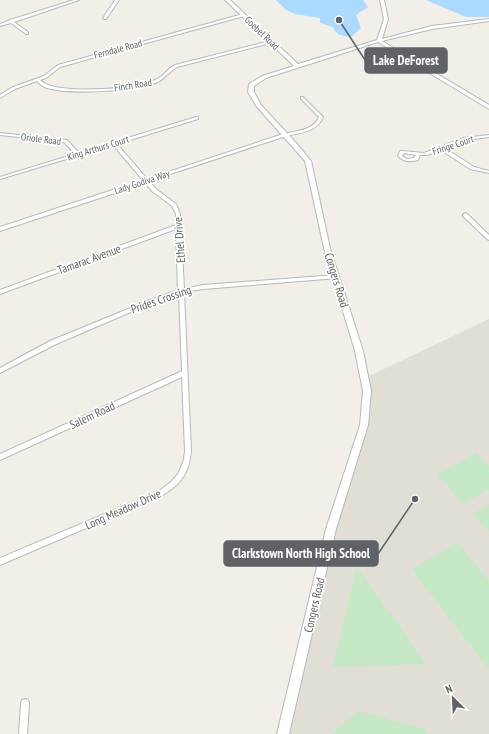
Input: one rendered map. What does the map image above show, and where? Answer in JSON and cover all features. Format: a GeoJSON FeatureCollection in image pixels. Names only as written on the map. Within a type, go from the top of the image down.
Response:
{"type":"FeatureCollection","features":[{"type":"Feature","properties":{"kind":"street"},"geometry":{"type":"LineString","coordinates":[[0,25],[77,0]]}},
{"type":"Feature","properties":{"kind":"street"},"geometry":{"type":"LineString","coordinates":[[105,18],[117,0]]}},
{"type":"Feature","properties":{"kind":"street","name":"Goebel Road"},"geometry":{"type":"LineString","coordinates":[[227,0],[297,66]]}},
{"type":"Feature","properties":{"kind":"street"},"geometry":{"type":"LineString","coordinates":[[382,0],[386,19],[379,41],[489,107]]}},
{"type":"Feature","properties":{"kind":"street","name":"Ferndale Road"},"geometry":{"type":"LineString","coordinates":[[0,97],[14,88],[38,80],[50,74],[59,66],[243,15]]}},
{"type":"Feature","properties":{"kind":"street","name":"Congers Road"},"geometry":{"type":"LineString","coordinates":[[283,734],[331,529],[361,437],[366,409],[367,391],[363,366],[327,248],[308,161],[303,153],[253,99],[250,88],[258,79],[379,41],[436,27],[489,20]]}},
{"type":"Feature","properties":{"kind":"street"},"geometry":{"type":"LineString","coordinates":[[11,21],[27,33]]}},
{"type":"Feature","properties":{"kind":"street","name":"Finch Road"},"geometry":{"type":"LineString","coordinates":[[38,80],[47,86],[56,88],[96,89],[133,86],[156,82],[166,71],[176,66],[270,42]]}},
{"type":"Feature","properties":{"kind":"street","name":"Lady Godiva Way"},"geometry":{"type":"LineString","coordinates":[[0,229],[310,128],[320,120],[321,116],[302,98]]}},
{"type":"Feature","properties":{"kind":"street","name":"King Arthurs Court"},"geometry":{"type":"LineString","coordinates":[[0,178],[197,118]]}},
{"type":"Feature","properties":{"kind":"street","name":"Oriole Road"},"geometry":{"type":"LineString","coordinates":[[0,134],[65,141],[78,154]]}},
{"type":"Feature","properties":{"kind":"street","name":"Fringe Court"},"geometry":{"type":"LineString","coordinates":[[418,155],[473,137],[489,136]]}},
{"type":"Feature","properties":{"kind":"street","name":"Ethel Drive"},"geometry":{"type":"LineString","coordinates":[[114,143],[146,181],[174,205],[178,214],[179,226],[181,290]]}},
{"type":"Feature","properties":{"kind":"street"},"geometry":{"type":"LineString","coordinates":[[442,148],[472,168],[489,172]]}},
{"type":"Feature","properties":{"kind":"street"},"geometry":{"type":"LineString","coordinates":[[465,216],[489,238]]}},
{"type":"Feature","properties":{"kind":"street","name":"Tamarac Avenue"},"geometry":{"type":"LineString","coordinates":[[0,292],[179,226]]}},
{"type":"Feature","properties":{"kind":"street","name":"Prides Crossing"},"geometry":{"type":"LineString","coordinates":[[0,372],[52,343],[181,290],[202,286],[336,277]]}},
{"type":"Feature","properties":{"kind":"street","name":"Long Meadow Drive"},"geometry":{"type":"LineString","coordinates":[[0,562],[161,493],[174,485],[182,474],[188,451],[181,290]]}},
{"type":"Feature","properties":{"kind":"street","name":"Salem Road"},"geometry":{"type":"LineString","coordinates":[[0,457],[184,373]]}},
{"type":"Feature","properties":{"kind":"street"},"geometry":{"type":"LineString","coordinates":[[23,734],[25,703]]}},
{"type":"Feature","properties":{"kind":"shaded area"},"geometry":{"type":"Polygon","coordinates":[[[489,319],[489,734],[283,734],[302,655],[364,425],[365,378],[489,319]]]}},
{"type":"Feature","properties":{"kind":"green space"},"geometry":{"type":"Polygon","coordinates":[[[476,453],[489,466],[489,489],[463,504],[437,474],[476,453]]]}},
{"type":"Feature","properties":{"kind":"green space"},"geometry":{"type":"Polygon","coordinates":[[[489,504],[489,531],[473,514],[489,504]]]}},
{"type":"Feature","properties":{"kind":"green space"},"geometry":{"type":"Polygon","coordinates":[[[457,542],[489,581],[489,669],[412,570],[457,542]]]}},
{"type":"Feature","properties":{"kind":"green space"},"geometry":{"type":"Polygon","coordinates":[[[357,567],[426,664],[333,667],[357,567]]]}},
{"type":"Feature","properties":{"kind":"green space"},"geometry":{"type":"Polygon","coordinates":[[[358,711],[425,729],[428,734],[331,734],[358,711]]]}},
{"type":"Feature","properties":{"kind":"water"},"geometry":{"type":"Polygon","coordinates":[[[276,0],[363,0],[368,7],[356,15],[361,28],[351,37],[340,35],[333,27],[320,23],[320,18],[295,14],[286,10],[276,0]]]}},
{"type":"Feature","properties":{"kind":"water"},"geometry":{"type":"Polygon","coordinates":[[[426,0],[489,0],[489,17],[466,17],[426,0]]]}},
{"type":"Feature","properties":{"kind":"place","name":"Lake DeForest"},"geometry":{"type":"Point","coordinates":[339,20]}},
{"type":"Feature","properties":{"kind":"place","name":"Clarkstown North High School"},"geometry":{"type":"Point","coordinates":[415,499]}}]}
